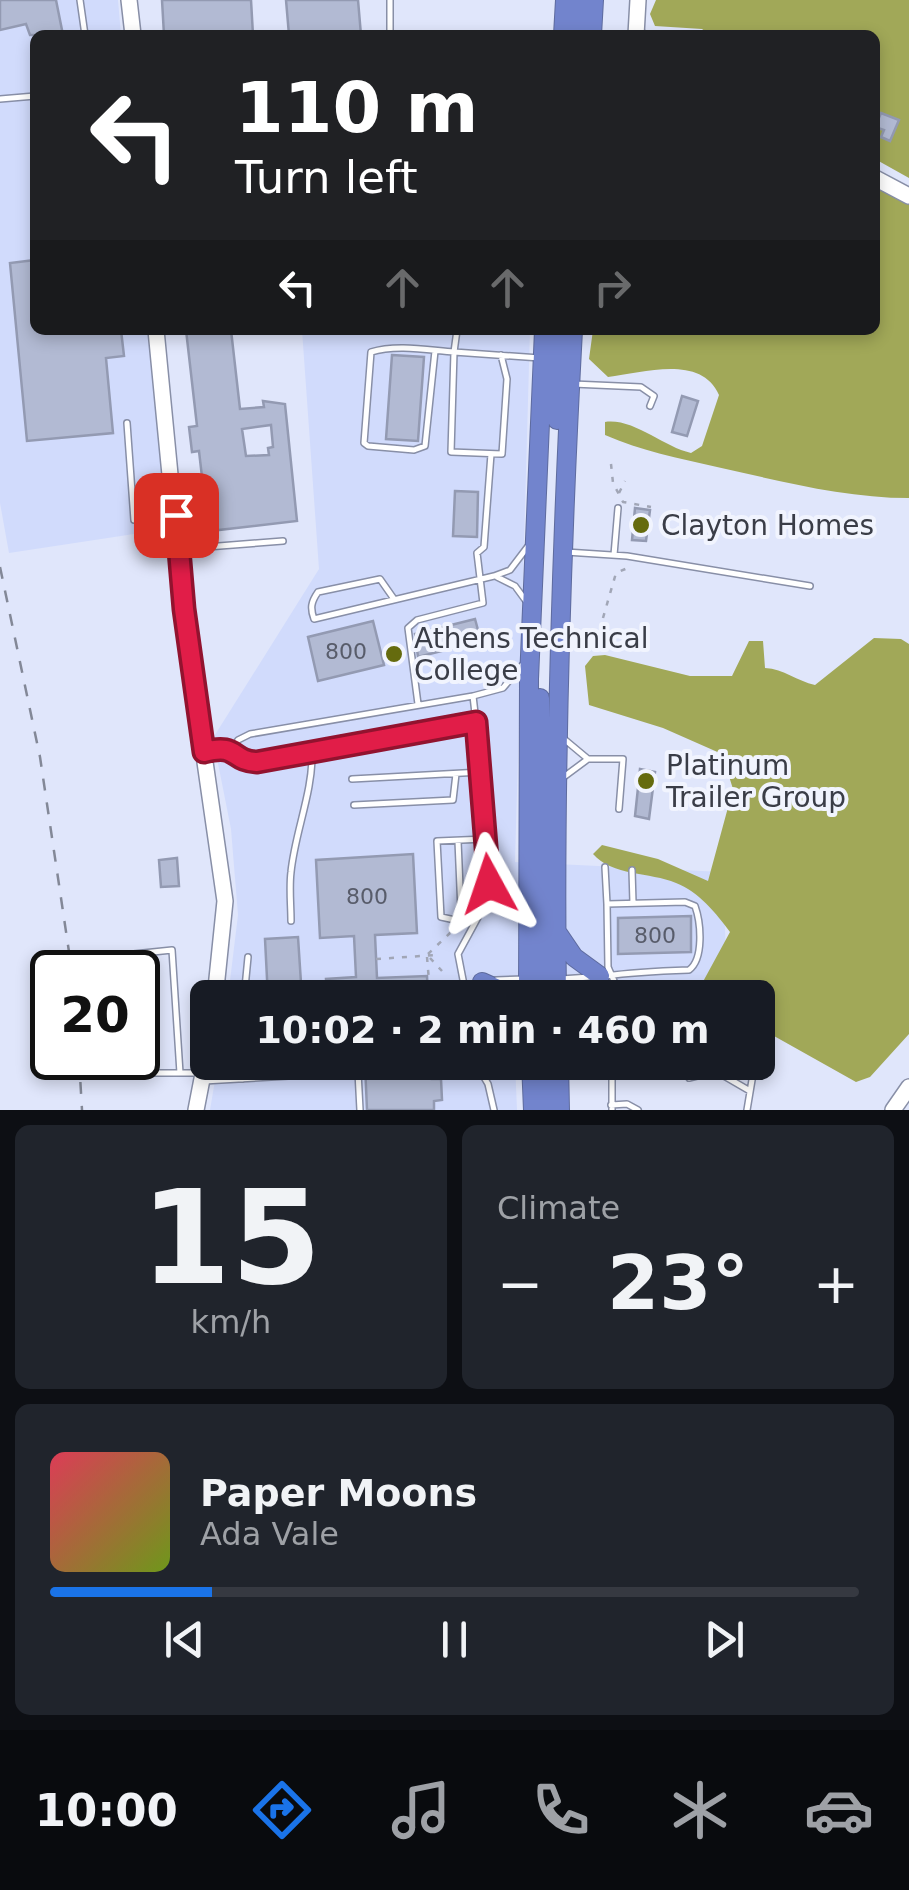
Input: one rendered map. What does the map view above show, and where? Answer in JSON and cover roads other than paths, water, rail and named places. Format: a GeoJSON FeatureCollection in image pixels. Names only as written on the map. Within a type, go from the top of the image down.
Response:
{"type":"FeatureCollection","features":[{"type":"Feature","properties":{"kind":"highway"},"geometry":{"type":"LineString","coordinates":[[563,30],[566,0]]}},
{"type":"Feature","properties":{"kind":"highway"},"geometry":{"type":"LineString","coordinates":[[579,30],[581,0]]}},
{"type":"Feature","properties":{"kind":"highway"},"geometry":{"type":"LineString","coordinates":[[592,30],[594,0]]}},
{"type":"Feature","properties":{"kind":"highway"},"geometry":{"type":"LineString","coordinates":[[543,980],[530,634],[544,335]]}},
{"type":"Feature","properties":{"kind":"highway"},"geometry":{"type":"LineString","coordinates":[[558,335],[557,436],[565,474]]}},
{"type":"Feature","properties":{"kind":"highway"},"geometry":{"type":"LineString","coordinates":[[545,980],[556,932],[556,730],[573,335]]}},
{"type":"Feature","properties":{"kind":"highway"},"geometry":{"type":"LineString","coordinates":[[530,634],[538,660],[543,758],[543,980]]}},
{"type":"Feature","properties":{"kind":"highway"},"geometry":{"type":"LineString","coordinates":[[556,932],[574,957],[606,976]]}},
{"type":"Feature","properties":{"kind":"highway"},"geometry":{"type":"LineString","coordinates":[[532,1080],[533,1110]]}},
{"type":"Feature","properties":{"kind":"highway"},"geometry":{"type":"LineString","coordinates":[[545,1080],[546,1110]]}},
{"type":"Feature","properties":{"kind":"highway"},"geometry":{"type":"LineString","coordinates":[[559,1080],[560,1110]]}},
{"type":"Feature","properties":{"kind":"main road"},"geometry":{"type":"LineString","coordinates":[[129,0],[132,30]]}},
{"type":"Feature","properties":{"kind":"main road"},"geometry":{"type":"LineString","coordinates":[[638,0],[642,30]]}},
{"type":"Feature","properties":{"kind":"main road"},"geometry":{"type":"LineString","coordinates":[[880,181],[909,196]]}},
{"type":"Feature","properties":{"kind":"main road"},"geometry":{"type":"LineString","coordinates":[[157,335],[178,550],[225,901],[218,980]]}},
{"type":"Feature","properties":{"kind":"main road"},"geometry":{"type":"LineString","coordinates":[[196,1110],[201,1080]]}},
{"type":"Feature","properties":{"kind":"main road"},"geometry":{"type":"LineString","coordinates":[[892,1110],[909,1087]]}},
{"type":"Feature","properties":{"kind":"lane"},"geometry":{"type":"LineString","coordinates":[[80,0],[84,30]]}},
{"type":"Feature","properties":{"kind":"lane"},"geometry":{"type":"LineString","coordinates":[[390,0],[390,30]]}},
{"type":"Feature","properties":{"kind":"lane"},"geometry":{"type":"LineString","coordinates":[[0,99],[30,96]]}},
{"type":"Feature","properties":{"kind":"lane"},"geometry":{"type":"LineString","coordinates":[[456,335],[450,452],[502,454],[507,380],[501,355]]}},
{"type":"Feature","properties":{"kind":"lane"},"geometry":{"type":"LineString","coordinates":[[435,351],[425,446],[414,450],[368,446],[364,443],[371,352],[380,349],[435,351],[454,352],[543,358]]}},
{"type":"Feature","properties":{"kind":"lane"},"geometry":{"type":"LineString","coordinates":[[570,384],[641,387],[654,396],[650,406]]}},
{"type":"Feature","properties":{"kind":"lane"},"geometry":{"type":"LineString","coordinates":[[127,423],[134,520],[175,511]]}},
{"type":"Feature","properties":{"kind":"lane"},"geometry":{"type":"LineString","coordinates":[[418,704],[408,628],[416,620],[483,604],[477,553],[484,547],[491,454]]}},
{"type":"Feature","properties":{"kind":"lane"},"geometry":{"type":"LineString","coordinates":[[614,555],[618,508]]}},
{"type":"Feature","properties":{"kind":"lane"},"geometry":{"type":"LineString","coordinates":[[394,599],[380,579],[370,579],[318,592],[311,611],[314,619],[494,576],[514,565],[534,536]]}},
{"type":"Feature","properties":{"kind":"lane"},"geometry":{"type":"LineString","coordinates":[[178,550],[283,542]]}},
{"type":"Feature","properties":{"kind":"lane"},"geometry":{"type":"LineString","coordinates":[[561,552],[614,555],[810,586]]}},
{"type":"Feature","properties":{"kind":"lane"},"geometry":{"type":"LineString","coordinates":[[494,576],[515,586],[531,610]]}},
{"type":"Feature","properties":{"kind":"lane"},"geometry":{"type":"LineString","coordinates":[[232,750],[238,740],[250,734],[493,692],[511,682],[530,654]]}},
{"type":"Feature","properties":{"kind":"lane"},"geometry":{"type":"LineString","coordinates":[[471,980],[458,954],[488,895],[482,772],[473,696]]}},
{"type":"Feature","properties":{"kind":"lane"},"geometry":{"type":"LineString","coordinates":[[204,752],[232,750],[250,762],[476,722]]}},
{"type":"Feature","properties":{"kind":"lane"},"geometry":{"type":"LineString","coordinates":[[556,730],[588,759]]}},
{"type":"Feature","properties":{"kind":"lane"},"geometry":{"type":"LineString","coordinates":[[291,921],[290,874],[304,800],[313,775],[312,752]]}},
{"type":"Feature","properties":{"kind":"lane"},"geometry":{"type":"LineString","coordinates":[[556,783],[588,759],[622,760],[619,808]]}},
{"type":"Feature","properties":{"kind":"lane"},"geometry":{"type":"LineString","coordinates":[[352,779],[482,772]]}},
{"type":"Feature","properties":{"kind":"lane"},"geometry":{"type":"LineString","coordinates":[[354,805],[454,800],[456,774]]}},
{"type":"Feature","properties":{"kind":"lane"},"geometry":{"type":"LineString","coordinates":[[458,841],[461,911],[455,920],[447,920],[440,917],[436,842],[486,839]]}},
{"type":"Feature","properties":{"kind":"lane"},"geometry":{"type":"LineString","coordinates":[[606,867],[608,980]]}},
{"type":"Feature","properties":{"kind":"lane"},"geometry":{"type":"LineString","coordinates":[[632,870],[632,903]]}},
{"type":"Feature","properties":{"kind":"lane"},"geometry":{"type":"LineString","coordinates":[[585,980],[633,971],[689,970],[698,959],[698,915],[694,906],[685,902],[607,904]]}},
{"type":"Feature","properties":{"kind":"lane"},"geometry":{"type":"LineString","coordinates":[[160,951],[172,950],[180,1073]]}},
{"type":"Feature","properties":{"kind":"lane"},"geometry":{"type":"LineString","coordinates":[[246,980],[248,956]]}},
{"type":"Feature","properties":{"kind":"lane"},"geometry":{"type":"LineString","coordinates":[[160,1073],[190,1075]]}},
{"type":"Feature","properties":{"kind":"lane"},"geometry":{"type":"LineString","coordinates":[[358,1080],[360,1110]]}},
{"type":"Feature","properties":{"kind":"lane"},"geometry":{"type":"LineString","coordinates":[[486,1080],[494,1110]]}},
{"type":"Feature","properties":{"kind":"lane"},"geometry":{"type":"LineString","coordinates":[[612,1080],[612,1108],[627,1104],[638,1110]]}},
{"type":"Feature","properties":{"kind":"lane"},"geometry":{"type":"LineString","coordinates":[[729,1080],[750,1091]]}},
{"type":"Feature","properties":{"kind":"lane"},"geometry":{"type":"LineString","coordinates":[[747,1110],[752,1080]]}},
{"type":"Feature","properties":{"kind":"railway"},"geometry":{"type":"LineString","coordinates":[[0,567],[40,757],[69,950]]}},
{"type":"Feature","properties":{"kind":"railway"},"geometry":{"type":"LineString","coordinates":[[80,1080],[82,1110]]}},
{"type":"Feature","properties":{"kind":"place","name":"Clayton Homes"},"geometry":{"type":"Point","coordinates":[641,525]}},
{"type":"Feature","properties":{"kind":"place","name":"Athens Technical College"},"geometry":{"type":"Point","coordinates":[394,654]}},
{"type":"Feature","properties":{"kind":"place","name":"Platinum Trailer Group"},"geometry":{"type":"Point","coordinates":[646,781]}}]}
